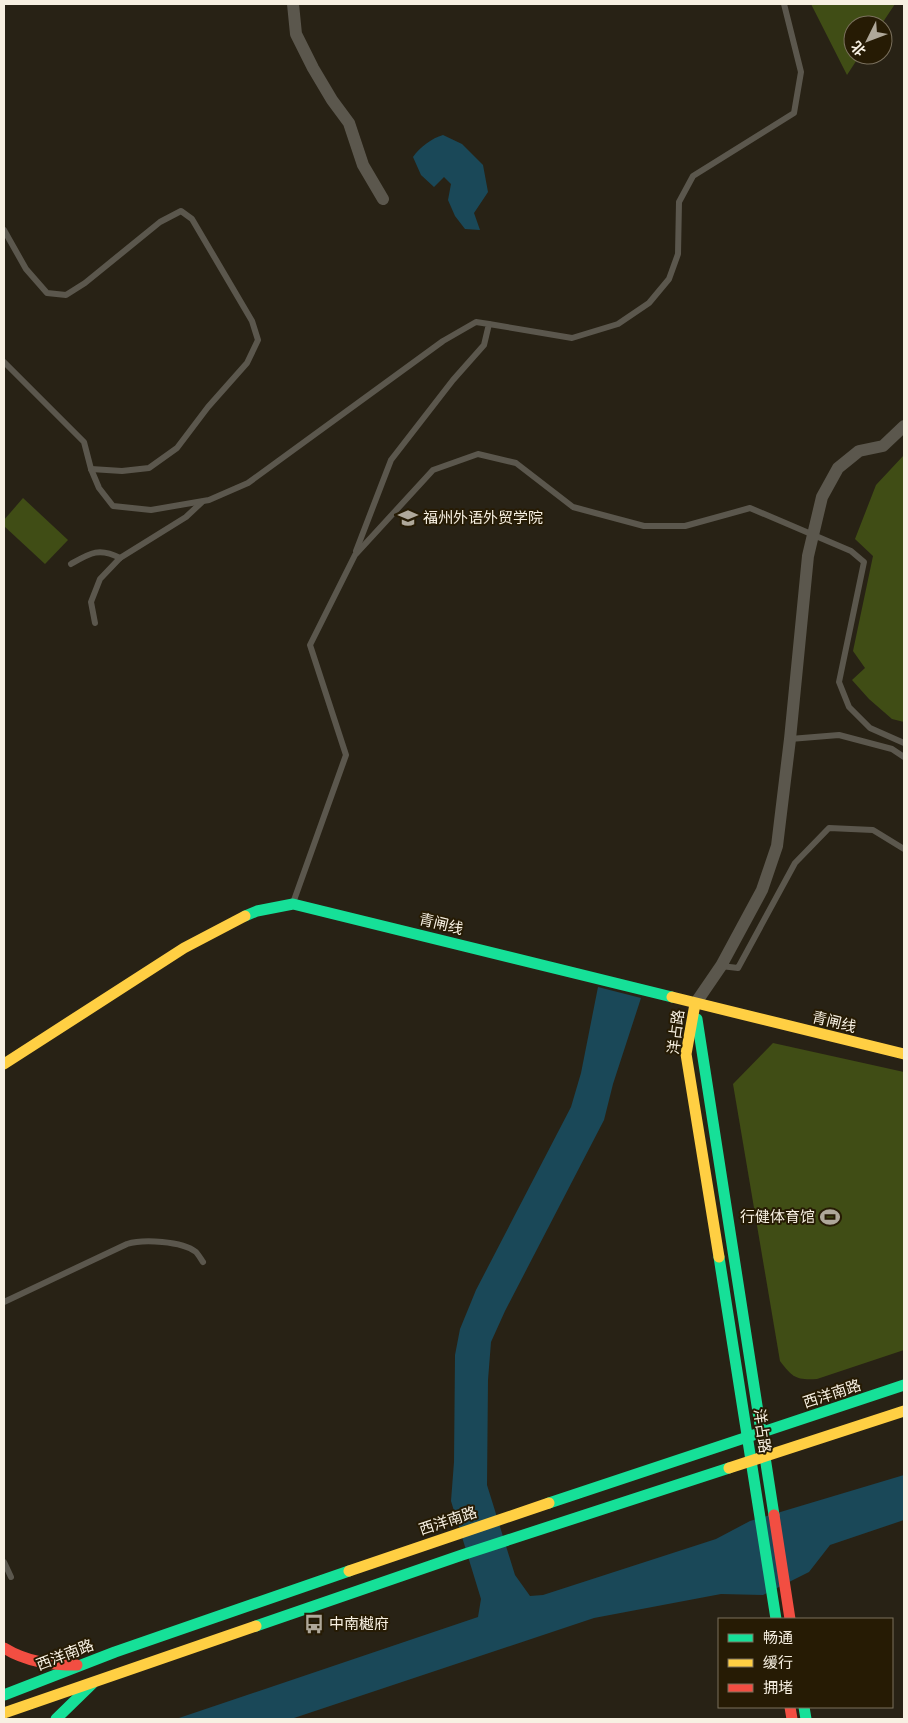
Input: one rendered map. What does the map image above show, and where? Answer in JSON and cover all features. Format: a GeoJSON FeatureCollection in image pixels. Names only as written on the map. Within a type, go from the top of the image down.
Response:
{"type":"FeatureCollection","features":[{"type":"Feature","properties":{"kind":"main road","name":"青闸线"},"geometry":{"type":"LineString","coordinates":[[4,1064],[184,948],[256,911],[293,904],[904,1054]]}},
{"type":"Feature","properties":{"kind":"main road","name":"洋占路"},"geometry":{"type":"LineString","coordinates":[[695,1004],[790,1618]]}},
{"type":"Feature","properties":{"kind":"main road","name":"洋占路"},"geometry":{"type":"LineString","coordinates":[[695,1004],[686,1054],[776,1618]]}},
{"type":"Feature","properties":{"kind":"main road","name":"西洋南路"},"geometry":{"type":"LineString","coordinates":[[4,1693],[114,1652],[456,1534],[904,1385]]}},
{"type":"Feature","properties":{"kind":"main road"},"geometry":{"type":"LineString","coordinates":[[4,1693],[10,1714],[94,1682],[462,1554],[904,1411]]}},
{"type":"Feature","properties":{"kind":"main road"},"geometry":{"type":"LineString","coordinates":[[4,1648],[35,1662],[62,1666],[82,1665]]}},
{"type":"Feature","properties":{"kind":"main road"},"geometry":{"type":"LineString","coordinates":[[56,1719],[94,1682]]}},
{"type":"Feature","properties":{"kind":"street"},"geometry":{"type":"LineString","coordinates":[[293,4],[296,34],[332,100],[349,123],[363,165],[383,198]]}},
{"type":"Feature","properties":{"kind":"street"},"geometry":{"type":"LineString","coordinates":[[695,1004],[721,966],[762,890],[777,846],[790,739],[808,556],[822,497],[838,468],[858,451],[883,446],[904,426]]}},
{"type":"Feature","properties":{"kind":"lane"},"geometry":{"type":"LineString","coordinates":[[4,362],[84,442],[91,469],[99,488],[113,506],[151,510],[210,500],[248,483],[443,341],[476,322],[572,338],[618,324],[649,303],[669,280],[678,254],[679,202],[693,176],[794,113],[801,72],[784,4]]}},
{"type":"Feature","properties":{"kind":"lane"},"geometry":{"type":"LineString","coordinates":[[4,230],[26,269],[48,293],[66,295],[160,222],[180,211],[192,218],[252,321],[258,340],[247,363],[208,407],[176,448],[149,468],[122,471],[91,469]]}},
{"type":"Feature","properties":{"kind":"lane"},"geometry":{"type":"LineString","coordinates":[[293,904],[346,755],[310,645],[355,555],[391,460],[453,380],[484,345],[489,324]]}},
{"type":"Feature","properties":{"kind":"lane"},"geometry":{"type":"LineString","coordinates":[[355,555],[433,470],[478,454],[516,464],[572,507],[644,526],[685,526],[750,508],[851,551],[864,562],[839,682],[849,707],[870,728],[904,743]]}},
{"type":"Feature","properties":{"kind":"lane"},"geometry":{"type":"LineString","coordinates":[[95,623],[91,602],[100,579],[120,558],[186,517],[203,501]]}},
{"type":"Feature","properties":{"kind":"lane"},"geometry":{"type":"LineString","coordinates":[[71,564],[92,552],[112,554],[120,558]]}},
{"type":"Feature","properties":{"kind":"lane"},"geometry":{"type":"LineString","coordinates":[[790,739],[839,735],[892,749],[904,757]]}},
{"type":"Feature","properties":{"kind":"lane"},"geometry":{"type":"LineString","coordinates":[[721,966],[738,968],[795,863],[829,828],[873,830],[904,849]]}},
{"type":"Feature","properties":{"kind":"lane"},"geometry":{"type":"LineString","coordinates":[[4,1302],[136,1241],[183,1246],[196,1252],[203,1262]]}},
{"type":"Feature","properties":{"kind":"lane"},"geometry":{"type":"LineString","coordinates":[[4,1562],[11,1577]]}},
{"type":"Feature","properties":{"kind":"green space"},"geometry":{"type":"Polygon","coordinates":[[[811,4],[895,4],[888,15],[843,15],[843,65],[854,65],[847,75],[811,4]]]}},
{"type":"Feature","properties":{"kind":"green space"},"geometry":{"type":"Polygon","coordinates":[[[904,455],[904,722],[892,719],[869,699],[852,680],[865,668],[853,651],[873,556],[855,539],[876,485],[904,455]]]}},
{"type":"Feature","properties":{"kind":"green space"},"geometry":{"type":"Polygon","coordinates":[[[23,498],[68,540],[45,564],[4,526],[4,520],[23,498]]]}},
{"type":"Feature","properties":{"kind":"green space","name":"行健体育馆"},"geometry":{"type":"Polygon","coordinates":[[[773,1043],[904,1072],[904,1350],[817,1379],[796,1377],[780,1361],[733,1084],[773,1043]]]}},
{"type":"Feature","properties":{"kind":"water"},"geometry":{"type":"Polygon","coordinates":[[[443,135],[462,144],[483,165],[488,192],[474,213],[480,230],[465,229],[455,216],[448,200],[451,184],[444,177],[434,187],[421,175],[413,157],[427,143],[443,135]]]}},
{"type":"Feature","properties":{"kind":"water"},"geometry":{"type":"Polygon","coordinates":[[[598,987],[641,998],[613,1084],[604,1120],[505,1311],[491,1342],[488,1380],[487,1485],[515,1575],[530,1596],[543,1595],[716,1539],[750,1521],[904,1475],[904,1520],[830,1545],[809,1572],[763,1595],[721,1594],[594,1618],[291,1719],[176,1719],[478,1617],[481,1599],[451,1501],[454,1462],[455,1355],[460,1329],[476,1290],[571,1107],[581,1073],[598,987]]]}},
{"type":"Feature","properties":{"kind":"traffic: fast"},"geometry":{"type":"LineString","coordinates":[[245,916],[257,911],[293,904],[672,997]]}},
{"type":"Feature","properties":{"kind":"traffic: fast"},"geometry":{"type":"LineString","coordinates":[[697,1019],[774,1515]]}},
{"type":"Feature","properties":{"kind":"traffic: fast"},"geometry":{"type":"LineString","coordinates":[[719,1257],[776,1618]]}},
{"type":"Feature","properties":{"kind":"traffic: fast"},"geometry":{"type":"LineString","coordinates":[[549,1503],[904,1385]]}},
{"type":"Feature","properties":{"kind":"traffic: fast"},"geometry":{"type":"LineString","coordinates":[[256,1626],[462,1555],[729,1468]]}},
{"type":"Feature","properties":{"kind":"traffic: fast"},"geometry":{"type":"LineString","coordinates":[[4,1695],[115,1652],[349,1571]]}},
{"type":"Feature","properties":{"kind":"traffic: fast"},"geometry":{"type":"LineString","coordinates":[[56,1719],[93,1683]]}},
{"type":"Feature","properties":{"kind":"traffic: fast"},"geometry":{"type":"LineString","coordinates":[[804,1708],[806,1719]]}},
{"type":"Feature","properties":{"kind":"traffic: slow"},"geometry":{"type":"LineString","coordinates":[[4,1064],[184,948],[245,916]]}},
{"type":"Feature","properties":{"kind":"traffic: slow"},"geometry":{"type":"LineString","coordinates":[[672,997],[904,1054]]}},
{"type":"Feature","properties":{"kind":"traffic: slow"},"geometry":{"type":"LineString","coordinates":[[695,1004],[686,1054],[719,1257]]}},
{"type":"Feature","properties":{"kind":"traffic: slow"},"geometry":{"type":"LineString","coordinates":[[729,1468],[904,1411]]}},
{"type":"Feature","properties":{"kind":"traffic: slow"},"geometry":{"type":"LineString","coordinates":[[349,1571],[549,1503]]}},
{"type":"Feature","properties":{"kind":"traffic: slow"},"geometry":{"type":"LineString","coordinates":[[4,1713],[256,1626]]}},
{"type":"Feature","properties":{"kind":"traffic: jam"},"geometry":{"type":"LineString","coordinates":[[774,1515],[790,1618]]}},
{"type":"Feature","properties":{"kind":"traffic: jam"},"geometry":{"type":"LineString","coordinates":[[4,1648],[30,1660],[77,1665]]}},
{"type":"Feature","properties":{"kind":"traffic: jam"},"geometry":{"type":"LineString","coordinates":[[790,1708],[792,1719]]}},
{"type":"Feature","properties":{"kind":"place","name":"福州外语外贸学院"},"geometry":{"type":"Point","coordinates":[408,518]}},
{"type":"Feature","properties":{"kind":"place","name":"行健体育馆"},"geometry":{"type":"Point","coordinates":[830,1217]}},
{"type":"Feature","properties":{"kind":"place","name":"中南樾府"},"geometry":{"type":"Point","coordinates":[314,1624]}}]}
